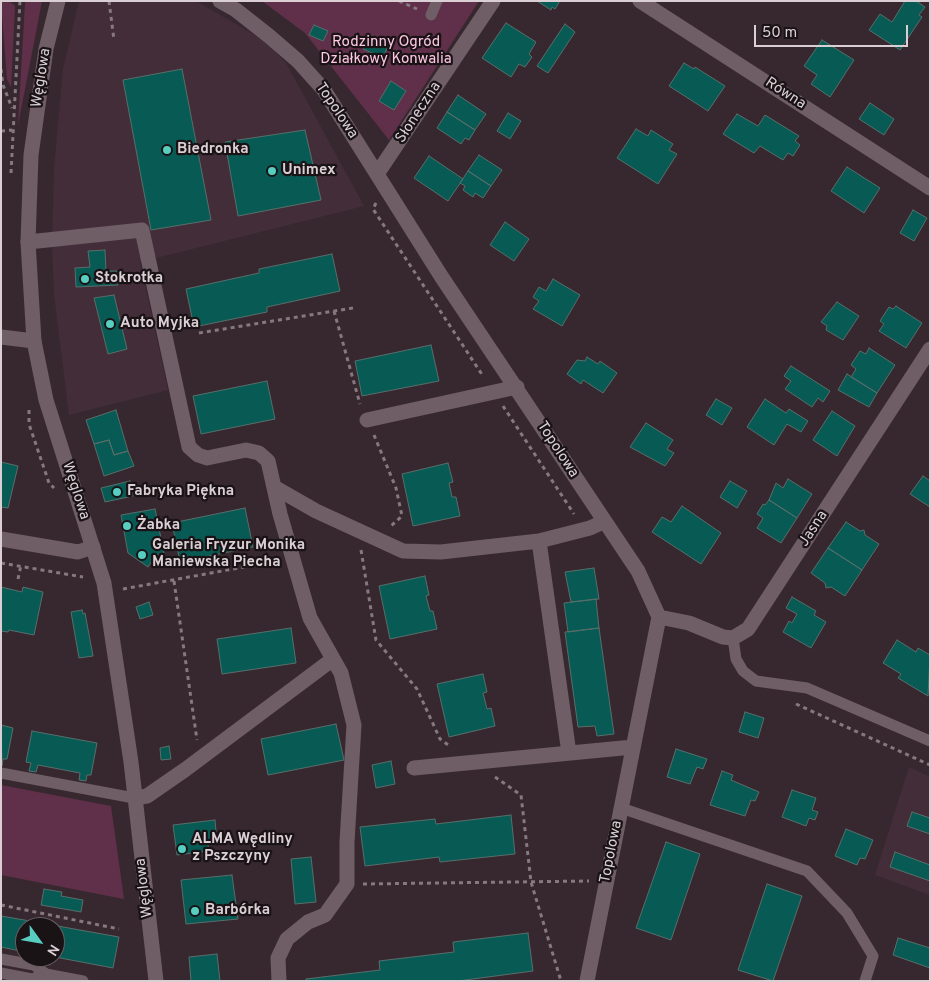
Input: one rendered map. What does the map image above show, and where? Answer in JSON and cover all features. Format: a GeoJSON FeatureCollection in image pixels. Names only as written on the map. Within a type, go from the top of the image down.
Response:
{"type":"FeatureCollection","features":[{"type":"Feature","properties":{"kind":"street","name":"Węglowa"},"geometry":{"type":"LineString","coordinates":[[58,1],[46,49],[31,155],[28,242],[34,341],[46,400],[104,583],[112,623],[156,981]]}},
{"type":"Feature","properties":{"kind":"street","name":"Topolowa"},"geometry":{"type":"LineString","coordinates":[[220,1],[236,10],[298,61],[324,90],[441,276],[517,387],[597,525],[638,571],[658,617],[587,981]]}},
{"type":"Feature","properties":{"kind":"street","name":"Słoneczna"},"geometry":{"type":"LineString","coordinates":[[378,174],[492,1]]}},
{"type":"Feature","properties":{"kind":"street","name":"Równa"},"geometry":{"type":"LineString","coordinates":[[640,1],[930,188]]}},
{"type":"Feature","properties":{"kind":"street"},"geometry":{"type":"LineString","coordinates":[[28,242],[142,230],[190,447],[198,454],[207,458],[246,450],[259,453],[268,462],[292,558],[310,618],[341,673],[354,725],[347,842],[347,884],[325,915],[308,922],[287,939],[278,958],[279,981]]}},
{"type":"Feature","properties":{"kind":"street"},"geometry":{"type":"LineString","coordinates":[[1,337],[34,341]]}},
{"type":"Feature","properties":{"kind":"street","name":"Jasna"},"geometry":{"type":"LineString","coordinates":[[733,638],[748,629],[930,349]]}},
{"type":"Feature","properties":{"kind":"street"},"geometry":{"type":"LineString","coordinates":[[367,420],[517,387]]}},
{"type":"Feature","properties":{"kind":"street"},"geometry":{"type":"LineString","coordinates":[[274,486],[316,511],[403,551],[442,552],[539,542],[597,525]]}},
{"type":"Feature","properties":{"kind":"street"},"geometry":{"type":"LineString","coordinates":[[1,539],[78,552],[93,547]]}},
{"type":"Feature","properties":{"kind":"street"},"geometry":{"type":"LineString","coordinates":[[539,542],[569,752]]}},
{"type":"Feature","properties":{"kind":"street"},"geometry":{"type":"LineString","coordinates":[[658,617],[689,623],[723,637],[733,638]]}},
{"type":"Feature","properties":{"kind":"street"},"geometry":{"type":"LineString","coordinates":[[134,798],[146,796],[334,659]]}},
{"type":"Feature","properties":{"kind":"street"},"geometry":{"type":"LineString","coordinates":[[414,768],[633,747]]}},
{"type":"Feature","properties":{"kind":"lane"},"geometry":{"type":"LineString","coordinates":[[431,15],[436,1]]}},
{"type":"Feature","properties":{"kind":"lane"},"geometry":{"type":"LineString","coordinates":[[733,638],[736,659],[743,671],[756,681],[807,688],[930,741]]}},
{"type":"Feature","properties":{"kind":"lane"},"geometry":{"type":"LineString","coordinates":[[1,773],[134,798]]}},
{"type":"Feature","properties":{"kind":"lane"},"geometry":{"type":"LineString","coordinates":[[621,808],[807,871],[847,913],[873,956],[865,981]]}},
{"type":"Feature","properties":{"kind":"lane"},"geometry":{"type":"LineString","coordinates":[[1,959],[34,965],[46,974],[83,981]]}},
{"type":"Feature","properties":{"kind":"lane"},"geometry":{"type":"LineString","coordinates":[[1,973],[32,979],[46,974]]}},
{"type":"Feature","properties":{"kind":"path"},"geometry":{"type":"LineString","coordinates":[[109,1],[114,40]]}},
{"type":"Feature","properties":{"kind":"path"},"geometry":{"type":"LineString","coordinates":[[1,69],[2,85],[14,111]]}},
{"type":"Feature","properties":{"kind":"path"},"geometry":{"type":"LineString","coordinates":[[1,131],[12,130]]}},
{"type":"Feature","properties":{"kind":"path"},"geometry":{"type":"LineString","coordinates":[[376,200],[373,209],[581,525],[597,525]]}},
{"type":"Feature","properties":{"kind":"path"},"geometry":{"type":"LineString","coordinates":[[199,333],[353,308]]}},
{"type":"Feature","properties":{"kind":"path"},"geometry":{"type":"LineString","coordinates":[[122,589],[292,558]]}},
{"type":"Feature","properties":{"kind":"path"},"geometry":{"type":"LineString","coordinates":[[1,563],[84,577]]}},
{"type":"Feature","properties":{"kind":"path"},"geometry":{"type":"LineString","coordinates":[[120,580],[124,598]]}},
{"type":"Feature","properties":{"kind":"path"},"geometry":{"type":"LineString","coordinates":[[174,581],[200,758]]}},
{"type":"Feature","properties":{"kind":"path"},"geometry":{"type":"LineString","coordinates":[[347,884],[595,881]]}},
{"type":"Feature","properties":{"kind":"path"},"geometry":{"type":"LineString","coordinates":[[1,905],[119,929]]}},
{"type":"Feature","properties":{"kind":"shaded area"},"geometry":{"type":"Polygon","coordinates":[[[79,1],[196,1],[265,41],[286,63],[364,206],[140,262],[168,390],[69,415],[54,294],[52,247],[54,168],[63,69],[79,1]]]}},
{"type":"Feature","properties":{"kind":"shaded area"},"geometry":{"type":"Polygon","coordinates":[[[909,767],[930,777],[930,895],[875,875],[909,767]]]}},
{"type":"Feature","properties":{"kind":"green space"},"geometry":{"type":"Polygon","coordinates":[[[1,1],[9,1],[15,6],[11,87],[7,79],[1,1]]]}},
{"type":"Feature","properties":{"kind":"green space"},"geometry":{"type":"Polygon","coordinates":[[[26,1],[42,1],[18,125],[25,3],[26,1]]]}},
{"type":"Feature","properties":{"kind":"green space","name":"Rodzinny Ogród Działkowy Konwalia"},"geometry":{"type":"Polygon","coordinates":[[[262,1],[479,1],[389,140],[305,33],[262,1]]]}},
{"type":"Feature","properties":{"kind":"green space"},"geometry":{"type":"Polygon","coordinates":[[[1,785],[111,806],[124,899],[1,875],[1,785]]]}},
{"type":"Feature","properties":{"kind":"building"},"geometry":{"type":"Polygon","coordinates":[[[537,1],[560,1],[555,9],[552,7],[551,10],[537,1]]]}},
{"type":"Feature","properties":{"kind":"building"},"geometry":{"type":"Polygon","coordinates":[[[905,1],[916,1],[925,7],[919,15],[922,17],[900,50],[869,30],[880,14],[892,22],[905,1]]]}},
{"type":"Feature","properties":{"kind":"building"},"geometry":{"type":"Polygon","coordinates":[[[506,23],[536,42],[529,54],[532,57],[525,67],[519,64],[511,77],[482,58],[506,23]]]}},
{"type":"Feature","properties":{"kind":"building"},"geometry":{"type":"Polygon","coordinates":[[[565,24],[575,32],[548,73],[537,66],[565,24]]]}},
{"type":"Feature","properties":{"kind":"building"},"geometry":{"type":"Polygon","coordinates":[[[314,25],[328,31],[323,41],[309,35],[314,25]]]}},
{"type":"Feature","properties":{"kind":"building"},"geometry":{"type":"Polygon","coordinates":[[[370,35],[389,43],[383,58],[363,49],[370,35]]]}},
{"type":"Feature","properties":{"kind":"building"},"geometry":{"type":"Polygon","coordinates":[[[822,40],[854,60],[830,97],[811,84],[817,75],[804,66],[822,40]]]}},
{"type":"Feature","properties":{"kind":"building"},"geometry":{"type":"Polygon","coordinates":[[[684,63],[694,69],[695,67],[725,86],[708,111],[669,86],[684,63]]]}},
{"type":"Feature","properties":{"kind":"building","name":"Biedronka"},"geometry":{"type":"Polygon","coordinates":[[[182,69],[211,220],[151,230],[123,80],[182,69]]]}},
{"type":"Feature","properties":{"kind":"building"},"geometry":{"type":"Polygon","coordinates":[[[391,81],[406,91],[394,110],[379,101],[391,81]]]}},
{"type":"Feature","properties":{"kind":"building"},"geometry":{"type":"Polygon","coordinates":[[[458,95],[486,114],[475,130],[447,112],[458,95]]]}},
{"type":"Feature","properties":{"kind":"building"},"geometry":{"type":"Polygon","coordinates":[[[870,103],[894,119],[884,135],[859,119],[870,103]]]}},
{"type":"Feature","properties":{"kind":"building"},"geometry":{"type":"Polygon","coordinates":[[[447,112],[475,130],[469,140],[465,138],[461,144],[437,128],[447,112]]]}},
{"type":"Feature","properties":{"kind":"building"},"geometry":{"type":"Polygon","coordinates":[[[508,113],[521,121],[510,139],[497,131],[508,113]]]}},
{"type":"Feature","properties":{"kind":"building"},"geometry":{"type":"Polygon","coordinates":[[[737,114],[758,126],[765,115],[799,136],[795,141],[800,145],[793,156],[788,153],[783,160],[760,146],[754,153],[723,134],[737,114]]]}},
{"type":"Feature","properties":{"kind":"building"},"geometry":{"type":"Polygon","coordinates":[[[636,129],[648,136],[651,130],[673,144],[669,150],[677,154],[658,184],[617,158],[636,129]]]}},
{"type":"Feature","properties":{"kind":"building","name":"Unimex"},"geometry":{"type":"Polygon","coordinates":[[[305,130],[321,200],[238,216],[225,142],[305,130]]]}},
{"type":"Feature","properties":{"kind":"building"},"geometry":{"type":"Polygon","coordinates":[[[479,155],[502,170],[491,186],[468,171],[479,155]]]}},
{"type":"Feature","properties":{"kind":"building"},"geometry":{"type":"Polygon","coordinates":[[[429,156],[463,179],[448,201],[414,178],[429,156]]]}},
{"type":"Feature","properties":{"kind":"building"},"geometry":{"type":"Polygon","coordinates":[[[847,167],[880,188],[864,213],[831,191],[847,167]]]}},
{"type":"Feature","properties":{"kind":"building"},"geometry":{"type":"Polygon","coordinates":[[[468,171],[491,186],[483,198],[475,193],[473,197],[463,190],[465,186],[460,183],[468,171]]]}},
{"type":"Feature","properties":{"kind":"building"},"geometry":{"type":"Polygon","coordinates":[[[913,210],[927,218],[914,241],[900,233],[913,210]]]}},
{"type":"Feature","properties":{"kind":"building"},"geometry":{"type":"Polygon","coordinates":[[[505,222],[529,239],[514,261],[490,245],[505,222]]]}},
{"type":"Feature","properties":{"kind":"building"},"geometry":{"type":"Polygon","coordinates":[[[105,250],[106,271],[117,271],[118,285],[76,287],[75,268],[90,267],[88,251],[105,250]]]}},
{"type":"Feature","properties":{"kind":"building"},"geometry":{"type":"Polygon","coordinates":[[[332,254],[340,291],[267,307],[267,312],[194,327],[186,289],[259,273],[259,269],[332,254]]]}},
{"type":"Feature","properties":{"kind":"building"},"geometry":{"type":"Polygon","coordinates":[[[553,279],[580,295],[562,326],[533,309],[539,301],[533,297],[539,287],[546,291],[553,279]]]}},
{"type":"Feature","properties":{"kind":"building","name":"Auto Myjka"},"geometry":{"type":"Polygon","coordinates":[[[114,295],[127,349],[108,354],[94,298],[114,295]]]}},
{"type":"Feature","properties":{"kind":"building"},"geometry":{"type":"Polygon","coordinates":[[[837,302],[859,316],[843,340],[826,330],[827,326],[821,322],[837,302]]]}},
{"type":"Feature","properties":{"kind":"building"},"geometry":{"type":"Polygon","coordinates":[[[896,306],[922,323],[906,348],[879,331],[884,324],[880,321],[889,307],[893,309],[896,306]]]}},
{"type":"Feature","properties":{"kind":"building"},"geometry":{"type":"Polygon","coordinates":[[[431,345],[439,381],[362,396],[355,361],[431,345]]]}},
{"type":"Feature","properties":{"kind":"building"},"geometry":{"type":"Polygon","coordinates":[[[869,348],[895,365],[877,393],[851,377],[856,369],[851,365],[860,351],[866,354],[869,348]]]}},
{"type":"Feature","properties":{"kind":"building"},"geometry":{"type":"Polygon","coordinates":[[[587,357],[598,364],[600,361],[617,373],[603,393],[583,380],[581,384],[567,374],[577,360],[585,361],[587,357]]]}},
{"type":"Feature","properties":{"kind":"building"},"geometry":{"type":"Polygon","coordinates":[[[791,366],[830,391],[823,402],[818,398],[812,407],[785,389],[791,381],[784,376],[791,366]]]}},
{"type":"Feature","properties":{"kind":"building"},"geometry":{"type":"Polygon","coordinates":[[[847,374],[877,393],[869,407],[838,390],[847,374]]]}},
{"type":"Feature","properties":{"kind":"building"},"geometry":{"type":"Polygon","coordinates":[[[267,381],[275,419],[201,434],[193,396],[267,381]]]}},
{"type":"Feature","properties":{"kind":"building"},"geometry":{"type":"Polygon","coordinates":[[[716,399],[732,408],[722,425],[706,415],[716,399]]]}},
{"type":"Feature","properties":{"kind":"building"},"geometry":{"type":"Polygon","coordinates":[[[765,399],[786,413],[789,409],[808,421],[801,432],[787,424],[774,445],[747,427],[765,399]]]}},
{"type":"Feature","properties":{"kind":"building"},"geometry":{"type":"Polygon","coordinates":[[[116,410],[128,451],[114,455],[109,440],[94,444],[86,420],[116,410]]]}},
{"type":"Feature","properties":{"kind":"building"},"geometry":{"type":"Polygon","coordinates":[[[832,411],[855,426],[837,456],[813,440],[832,411]]]}},
{"type":"Feature","properties":{"kind":"building"},"geometry":{"type":"Polygon","coordinates":[[[646,423],[673,440],[667,449],[674,453],[665,466],[630,447],[646,423]]]}},
{"type":"Feature","properties":{"kind":"building"},"geometry":{"type":"Polygon","coordinates":[[[109,440],[114,455],[128,451],[134,466],[104,476],[94,444],[109,440]]]}},
{"type":"Feature","properties":{"kind":"building"},"geometry":{"type":"Polygon","coordinates":[[[1,462],[18,466],[8,508],[1,507],[1,462]]]}},
{"type":"Feature","properties":{"kind":"building"},"geometry":{"type":"Polygon","coordinates":[[[448,463],[453,482],[449,483],[452,497],[456,497],[460,516],[413,526],[402,474],[448,463]]]}},
{"type":"Feature","properties":{"kind":"building"},"geometry":{"type":"Polygon","coordinates":[[[923,476],[930,481],[930,507],[910,494],[923,476]]]}},
{"type":"Feature","properties":{"kind":"building"},"geometry":{"type":"Polygon","coordinates":[[[788,479],[812,494],[797,518],[769,500],[776,483],[783,488],[788,479]]]}},
{"type":"Feature","properties":{"kind":"building","name":"Fabryka Piękna"},"geometry":{"type":"Polygon","coordinates":[[[130,481],[133,496],[105,502],[101,488],[130,481]]]}},
{"type":"Feature","properties":{"kind":"building"},"geometry":{"type":"Polygon","coordinates":[[[730,481],[747,491],[737,508],[720,497],[730,481]]]}},
{"type":"Feature","properties":{"kind":"building"},"geometry":{"type":"Polygon","coordinates":[[[769,500],[797,518],[781,543],[757,528],[763,518],[757,514],[763,504],[765,505],[769,500]]]}},
{"type":"Feature","properties":{"kind":"building"},"geometry":{"type":"Polygon","coordinates":[[[682,506],[721,533],[701,564],[652,532],[662,517],[671,522],[682,506]]]}},
{"type":"Feature","properties":{"kind":"building"},"geometry":{"type":"Polygon","coordinates":[[[245,508],[253,547],[180,562],[172,523],[245,508]]]}},
{"type":"Feature","properties":{"kind":"building"},"geometry":{"type":"Polygon","coordinates":[[[155,509],[164,553],[156,555],[148,567],[128,553],[121,515],[155,509]]]}},
{"type":"Feature","properties":{"kind":"building"},"geometry":{"type":"Polygon","coordinates":[[[846,522],[860,531],[864,530],[865,535],[879,544],[862,570],[828,548],[846,522]]]}},
{"type":"Feature","properties":{"kind":"building"},"geometry":{"type":"Polygon","coordinates":[[[828,548],[862,570],[845,596],[831,587],[826,588],[825,583],[811,573],[828,548]]]}},
{"type":"Feature","properties":{"kind":"building"},"geometry":{"type":"Polygon","coordinates":[[[594,568],[599,599],[571,602],[565,572],[594,568]]]}},
{"type":"Feature","properties":{"kind":"building"},"geometry":{"type":"Polygon","coordinates":[[[425,576],[429,595],[426,596],[430,611],[433,611],[437,629],[390,639],[379,586],[425,576]]]}},
{"type":"Feature","properties":{"kind":"building"},"geometry":{"type":"Polygon","coordinates":[[[1,587],[22,592],[23,587],[43,592],[34,635],[9,630],[8,632],[1,631],[1,587]]]}},
{"type":"Feature","properties":{"kind":"building"},"geometry":{"type":"Polygon","coordinates":[[[792,597],[816,611],[814,615],[826,622],[811,648],[783,632],[789,621],[792,623],[797,614],[786,608],[792,597]]]}},
{"type":"Feature","properties":{"kind":"building"},"geometry":{"type":"Polygon","coordinates":[[[596,599],[599,628],[568,632],[564,603],[596,599]]]}},
{"type":"Feature","properties":{"kind":"building"},"geometry":{"type":"Polygon","coordinates":[[[149,602],[153,615],[140,619],[136,607],[149,602]]]}},
{"type":"Feature","properties":{"kind":"building"},"geometry":{"type":"Polygon","coordinates":[[[82,610],[83,614],[85,613],[93,656],[79,658],[71,612],[82,610]]]}},
{"type":"Feature","properties":{"kind":"building"},"geometry":{"type":"Polygon","coordinates":[[[291,628],[296,663],[222,674],[217,639],[291,628]]]}},
{"type":"Feature","properties":{"kind":"building"},"geometry":{"type":"Polygon","coordinates":[[[599,628],[614,734],[597,736],[595,726],[578,727],[565,632],[599,628]]]}},
{"type":"Feature","properties":{"kind":"building"},"geometry":{"type":"Polygon","coordinates":[[[897,640],[916,652],[918,648],[930,655],[928,696],[898,678],[901,674],[883,663],[897,640]]]}},
{"type":"Feature","properties":{"kind":"building"},"geometry":{"type":"Polygon","coordinates":[[[483,674],[487,692],[483,693],[487,709],[491,708],[495,726],[449,737],[437,684],[483,674]]]}},
{"type":"Feature","properties":{"kind":"building"},"geometry":{"type":"Polygon","coordinates":[[[745,712],[764,718],[758,738],[739,732],[745,712]]]}},
{"type":"Feature","properties":{"kind":"building"},"geometry":{"type":"Polygon","coordinates":[[[336,724],[344,760],[268,775],[261,739],[336,724]]]}},
{"type":"Feature","properties":{"kind":"building"},"geometry":{"type":"Polygon","coordinates":[[[1,725],[13,728],[7,759],[3,759],[2,766],[1,725]]]}},
{"type":"Feature","properties":{"kind":"building"},"geometry":{"type":"Polygon","coordinates":[[[32,731],[97,743],[91,775],[87,775],[86,781],[79,780],[80,773],[38,765],[36,772],[29,771],[31,763],[26,762],[32,731]]]}},
{"type":"Feature","properties":{"kind":"building"},"geometry":{"type":"Polygon","coordinates":[[[169,746],[171,759],[161,760],[160,748],[169,746]]]}},
{"type":"Feature","properties":{"kind":"building"},"geometry":{"type":"Polygon","coordinates":[[[676,749],[707,759],[703,769],[697,767],[690,784],[667,777],[676,749]]]}},
{"type":"Feature","properties":{"kind":"building"},"geometry":{"type":"Polygon","coordinates":[[[391,761],[395,784],[376,788],[372,765],[391,761]]]}},
{"type":"Feature","properties":{"kind":"building"},"geometry":{"type":"Polygon","coordinates":[[[722,771],[733,775],[731,780],[759,792],[755,801],[751,800],[745,816],[710,805],[722,771]]]}},
{"type":"Feature","properties":{"kind":"building"},"geometry":{"type":"Polygon","coordinates":[[[792,790],[816,798],[812,810],[818,812],[815,820],[809,818],[806,826],[782,817],[792,790]]]}},
{"type":"Feature","properties":{"kind":"building"},"geometry":{"type":"Polygon","coordinates":[[[912,812],[930,818],[930,834],[907,826],[912,812]]]}},
{"type":"Feature","properties":{"kind":"building"},"geometry":{"type":"Polygon","coordinates":[[[511,815],[515,854],[440,862],[439,857],[365,866],[360,827],[435,819],[436,824],[511,815]]]}},
{"type":"Feature","properties":{"kind":"building"},"geometry":{"type":"Polygon","coordinates":[[[215,820],[217,843],[208,844],[209,851],[177,855],[173,825],[215,820]]]}},
{"type":"Feature","properties":{"kind":"building"},"geometry":{"type":"Polygon","coordinates":[[[846,829],[873,840],[865,859],[860,858],[857,865],[835,856],[846,829]]]}},
{"type":"Feature","properties":{"kind":"building"},"geometry":{"type":"Polygon","coordinates":[[[666,842],[700,854],[671,940],[636,928],[666,842]]]}},
{"type":"Feature","properties":{"kind":"building"},"geometry":{"type":"Polygon","coordinates":[[[895,852],[930,865],[930,881],[890,867],[895,852]]]}},
{"type":"Feature","properties":{"kind":"building"},"geometry":{"type":"Polygon","coordinates":[[[311,857],[316,902],[295,904],[291,859],[311,857]]]}},
{"type":"Feature","properties":{"kind":"building"},"geometry":{"type":"Polygon","coordinates":[[[232,875],[238,919],[186,924],[181,880],[232,875]]]}},
{"type":"Feature","properties":{"kind":"building"},"geometry":{"type":"Polygon","coordinates":[[[767,884],[802,896],[773,981],[738,970],[767,884]]]}},
{"type":"Feature","properties":{"kind":"building"},"geometry":{"type":"Polygon","coordinates":[[[44,889],[62,892],[61,896],[83,900],[81,912],[41,905],[44,889]]]}},
{"type":"Feature","properties":{"kind":"building"},"geometry":{"type":"Polygon","coordinates":[[[1,916],[15,918],[15,950],[1,947],[1,916]]]}},
{"type":"Feature","properties":{"kind":"building"},"geometry":{"type":"Polygon","coordinates":[[[65,927],[119,937],[113,968],[65,959],[65,927]]]}},
{"type":"Feature","properties":{"kind":"building"},"geometry":{"type":"Polygon","coordinates":[[[528,933],[533,971],[458,981],[306,981],[306,979],[380,970],[379,961],[454,952],[453,942],[528,933]]]}},
{"type":"Feature","properties":{"kind":"building"},"geometry":{"type":"Polygon","coordinates":[[[898,938],[930,948],[930,968],[893,955],[898,938]]]}},
{"type":"Feature","properties":{"kind":"building"},"geometry":{"type":"Polygon","coordinates":[[[217,954],[220,981],[191,981],[189,957],[217,954]]]}},
{"type":"Feature","properties":{"kind":"place","name":"Biedronka"},"geometry":{"type":"Point","coordinates":[167,150]}},
{"type":"Feature","properties":{"kind":"place","name":"Unimex"},"geometry":{"type":"Point","coordinates":[272,171]}},
{"type":"Feature","properties":{"kind":"place","name":"Stokrotka"},"geometry":{"type":"Point","coordinates":[85,279]}},
{"type":"Feature","properties":{"kind":"place","name":"Auto Myjka"},"geometry":{"type":"Point","coordinates":[110,324]}},
{"type":"Feature","properties":{"kind":"place","name":"Fabryka Piękna"},"geometry":{"type":"Point","coordinates":[117,492]}},
{"type":"Feature","properties":{"kind":"place","name":"Żabka"},"geometry":{"type":"Point","coordinates":[127,526]}},
{"type":"Feature","properties":{"kind":"place","name":"Galeria Fryzur Monika Maniewska Piecha"},"geometry":{"type":"Point","coordinates":[142,555]}},
{"type":"Feature","properties":{"kind":"place","name":"ALMA Wędliny z Pszczyny"},"geometry":{"type":"Point","coordinates":[182,849]}},
{"type":"Feature","properties":{"kind":"place","name":"Barbórka"},"geometry":{"type":"Point","coordinates":[195,911]}}]}
